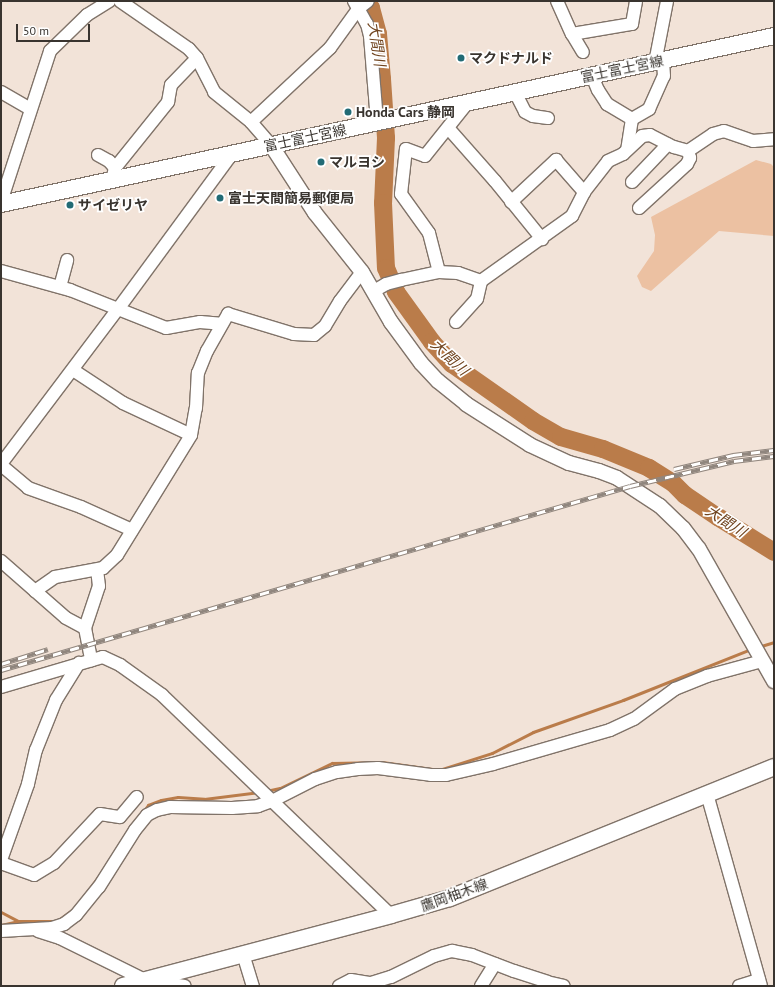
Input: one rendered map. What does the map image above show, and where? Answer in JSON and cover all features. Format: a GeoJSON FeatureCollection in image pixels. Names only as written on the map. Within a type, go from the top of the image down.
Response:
{"type":"FeatureCollection","features":[{"type":"Feature","properties":{"kind":"main road","name":"富士富士宮線"},"geometry":{"type":"LineString","coordinates":[[1,203],[113,174],[231,155],[469,101],[659,62],[774,36]]}},
{"type":"Feature","properties":{"kind":"main road","name":"鷹岡柚木線"},"geometry":{"type":"LineString","coordinates":[[123,986],[450,898],[774,767]]}},
{"type":"Feature","properties":{"kind":"street"},"geometry":{"type":"LineString","coordinates":[[1,203],[50,51],[87,15],[109,1]]}},
{"type":"Feature","properties":{"kind":"street"},"geometry":{"type":"LineString","coordinates":[[120,1],[189,49],[197,58],[214,92],[251,122],[271,145],[315,213],[362,272],[380,288],[391,322],[421,363],[438,381],[466,404],[530,445],[562,460],[617,478],[660,506],[683,528],[699,549],[752,641],[760,658],[774,680]]}},
{"type":"Feature","properties":{"kind":"street"},"geometry":{"type":"LineString","coordinates":[[557,1],[572,34],[583,52]]}},
{"type":"Feature","properties":{"kind":"street"},"geometry":{"type":"LineString","coordinates":[[572,34],[632,24],[636,1]]}},
{"type":"Feature","properties":{"kind":"street"},"geometry":{"type":"LineString","coordinates":[[632,119],[649,109],[664,76],[659,62],[667,1]]}},
{"type":"Feature","properties":{"kind":"street"},"geometry":{"type":"LineString","coordinates":[[251,122],[330,48],[360,3]]}},
{"type":"Feature","properties":{"kind":"street"},"geometry":{"type":"LineString","coordinates":[[360,3],[370,36],[377,122]]}},
{"type":"Feature","properties":{"kind":"street"},"geometry":{"type":"LineString","coordinates":[[113,174],[168,102],[171,86],[197,58]]}},
{"type":"Feature","properties":{"kind":"street"},"geometry":{"type":"LineString","coordinates":[[592,76],[598,90],[607,104],[632,119]]}},
{"type":"Feature","properties":{"kind":"street"},"geometry":{"type":"LineString","coordinates":[[1,92],[31,109]]}},
{"type":"Feature","properties":{"kind":"street"},"geometry":{"type":"LineString","coordinates":[[515,92],[525,112],[533,116],[548,118]]}},
{"type":"Feature","properties":{"kind":"street"},"geometry":{"type":"LineString","coordinates":[[439,272],[429,233],[401,194],[406,149],[425,156],[449,128],[469,101]]}},
{"type":"Feature","properties":{"kind":"street"},"geometry":{"type":"LineString","coordinates":[[627,150],[632,119]]}},
{"type":"Feature","properties":{"kind":"street"},"geometry":{"type":"LineString","coordinates":[[449,128],[495,181],[542,239]]}},
{"type":"Feature","properties":{"kind":"street"},"geometry":{"type":"LineString","coordinates":[[688,151],[713,134],[724,131],[754,141],[774,139]]}},
{"type":"Feature","properties":{"kind":"street"},"geometry":{"type":"LineString","coordinates":[[456,322],[477,300],[481,280],[542,239],[572,216],[584,192],[608,161],[623,154],[642,136],[650,135],[668,144],[688,151]]}},
{"type":"Feature","properties":{"kind":"street"},"geometry":{"type":"LineString","coordinates":[[632,182],[668,144]]}},
{"type":"Feature","properties":{"kind":"street"},"geometry":{"type":"LineString","coordinates":[[639,208],[687,164],[690,158],[688,151]]}},
{"type":"Feature","properties":{"kind":"street"},"geometry":{"type":"LineString","coordinates":[[132,530],[80,507],[28,488],[1,465],[231,155]]}},
{"type":"Feature","properties":{"kind":"street"},"geometry":{"type":"LineString","coordinates":[[98,156],[109,161],[113,174]]}},
{"type":"Feature","properties":{"kind":"street"},"geometry":{"type":"LineString","coordinates":[[511,202],[556,160],[584,192]]}},
{"type":"Feature","properties":{"kind":"street"},"geometry":{"type":"LineString","coordinates":[[60,287],[67,260]]}},
{"type":"Feature","properties":{"kind":"street"},"geometry":{"type":"LineString","coordinates":[[1,271],[60,287],[166,328],[200,322],[221,324]]}},
{"type":"Feature","properties":{"kind":"street"},"geometry":{"type":"LineString","coordinates":[[35,591],[55,576],[103,568],[117,555],[191,435],[196,408],[198,373],[221,324],[228,314],[294,334],[314,335],[325,326],[340,301],[362,272]]}},
{"type":"Feature","properties":{"kind":"street"},"geometry":{"type":"LineString","coordinates":[[380,288],[401,280],[439,272],[458,273],[481,280]]}},
{"type":"Feature","properties":{"kind":"street"},"geometry":{"type":"LineString","coordinates":[[72,370],[123,403],[191,435]]}},
{"type":"Feature","properties":{"kind":"street"},"geometry":{"type":"LineString","coordinates":[[1,561],[66,618],[85,628]]}},
{"type":"Feature","properties":{"kind":"street"},"geometry":{"type":"LineString","coordinates":[[91,660],[85,628],[99,586],[97,570]]}},
{"type":"Feature","properties":{"kind":"street"},"geometry":{"type":"LineString","coordinates":[[1,687],[103,657],[120,665],[162,695],[257,788],[391,915]]}},
{"type":"Feature","properties":{"kind":"street"},"geometry":{"type":"LineString","coordinates":[[1,931],[52,928],[64,924],[76,915],[99,887],[135,830],[147,815],[157,810],[170,807],[232,808],[258,806],[315,779],[337,772],[378,768],[431,775],[446,775],[493,764],[610,730],[634,719],[675,689],[707,676],[760,658]]}},
{"type":"Feature","properties":{"kind":"street"},"geometry":{"type":"LineString","coordinates":[[79,664],[56,700],[36,750],[28,784],[1,862],[34,875],[54,863],[100,814],[120,817],[137,797]]}},
{"type":"Feature","properties":{"kind":"street"},"geometry":{"type":"LineString","coordinates":[[707,794],[760,983],[739,986]]}},
{"type":"Feature","properties":{"kind":"street"},"geometry":{"type":"LineString","coordinates":[[32,928],[60,938],[145,980],[185,986]]}},
{"type":"Feature","properties":{"kind":"street"},"geometry":{"type":"LineString","coordinates":[[339,986],[352,980],[371,983],[391,977],[434,956],[452,951],[472,955],[547,982],[564,986]]}},
{"type":"Feature","properties":{"kind":"street"},"geometry":{"type":"LineString","coordinates":[[244,954],[253,986]]}},
{"type":"Feature","properties":{"kind":"street"},"geometry":{"type":"LineString","coordinates":[[481,986],[495,964]]}},
{"type":"Feature","properties":{"kind":"shaded area"},"geometry":{"type":"Polygon","coordinates":[[[756,160],[771,164],[774,167],[774,236],[719,231],[651,291],[642,287],[637,276],[654,251],[655,235],[651,217],[756,160]]]}},
{"type":"Feature","properties":{"kind":"waterway","name":"大間川"},"geometry":{"type":"LineString","coordinates":[[365,1],[371,8],[378,34],[382,79],[386,138],[383,203],[386,268],[396,292],[432,342],[452,364],[533,421],[561,437],[603,449],[649,468],[673,483],[685,495],[774,552]]}},
{"type":"Feature","properties":{"kind":"waterway"},"geometry":{"type":"LineString","coordinates":[[758,647],[774,642]]}},
{"type":"Feature","properties":{"kind":"waterway"},"geometry":{"type":"LineString","coordinates":[[266,791],[280,788],[332,763],[382,762],[439,770],[492,753],[533,732],[623,700],[751,649]]}},
{"type":"Feature","properties":{"kind":"waterway"},"geometry":{"type":"LineString","coordinates":[[143,812],[148,805],[161,800],[178,797],[204,799],[259,792]]}},
{"type":"Feature","properties":{"kind":"waterway"},"geometry":{"type":"LineString","coordinates":[[83,897],[99,876]]}},
{"type":"Feature","properties":{"kind":"waterway"},"geometry":{"type":"LineString","coordinates":[[1,925],[18,921],[57,921],[75,908]]}},
{"type":"Feature","properties":{"kind":"waterway"},"geometry":{"type":"LineString","coordinates":[[1,912],[18,921]]}},
{"type":"Feature","properties":{"kind":"railway"},"geometry":{"type":"LineString","coordinates":[[674,469],[733,455],[774,450]]}},
{"type":"Feature","properties":{"kind":"railway"},"geometry":{"type":"LineString","coordinates":[[1,670],[630,486],[734,461],[774,456]]}},
{"type":"Feature","properties":{"kind":"railway"},"geometry":{"type":"LineString","coordinates":[[1,664],[48,649]]}},
{"type":"Feature","properties":{"kind":"place","name":"マクドナルド"},"geometry":{"type":"Point","coordinates":[461,58]}},
{"type":"Feature","properties":{"kind":"place","name":"Honda Cars 静岡"},"geometry":{"type":"Point","coordinates":[348,112]}},
{"type":"Feature","properties":{"kind":"place","name":"マルヨシ"},"geometry":{"type":"Point","coordinates":[321,162]}},
{"type":"Feature","properties":{"kind":"place","name":"富士天間簡易郵便局"},"geometry":{"type":"Point","coordinates":[220,198]}},
{"type":"Feature","properties":{"kind":"place","name":"サイゼリヤ"},"geometry":{"type":"Point","coordinates":[70,205]}}]}
